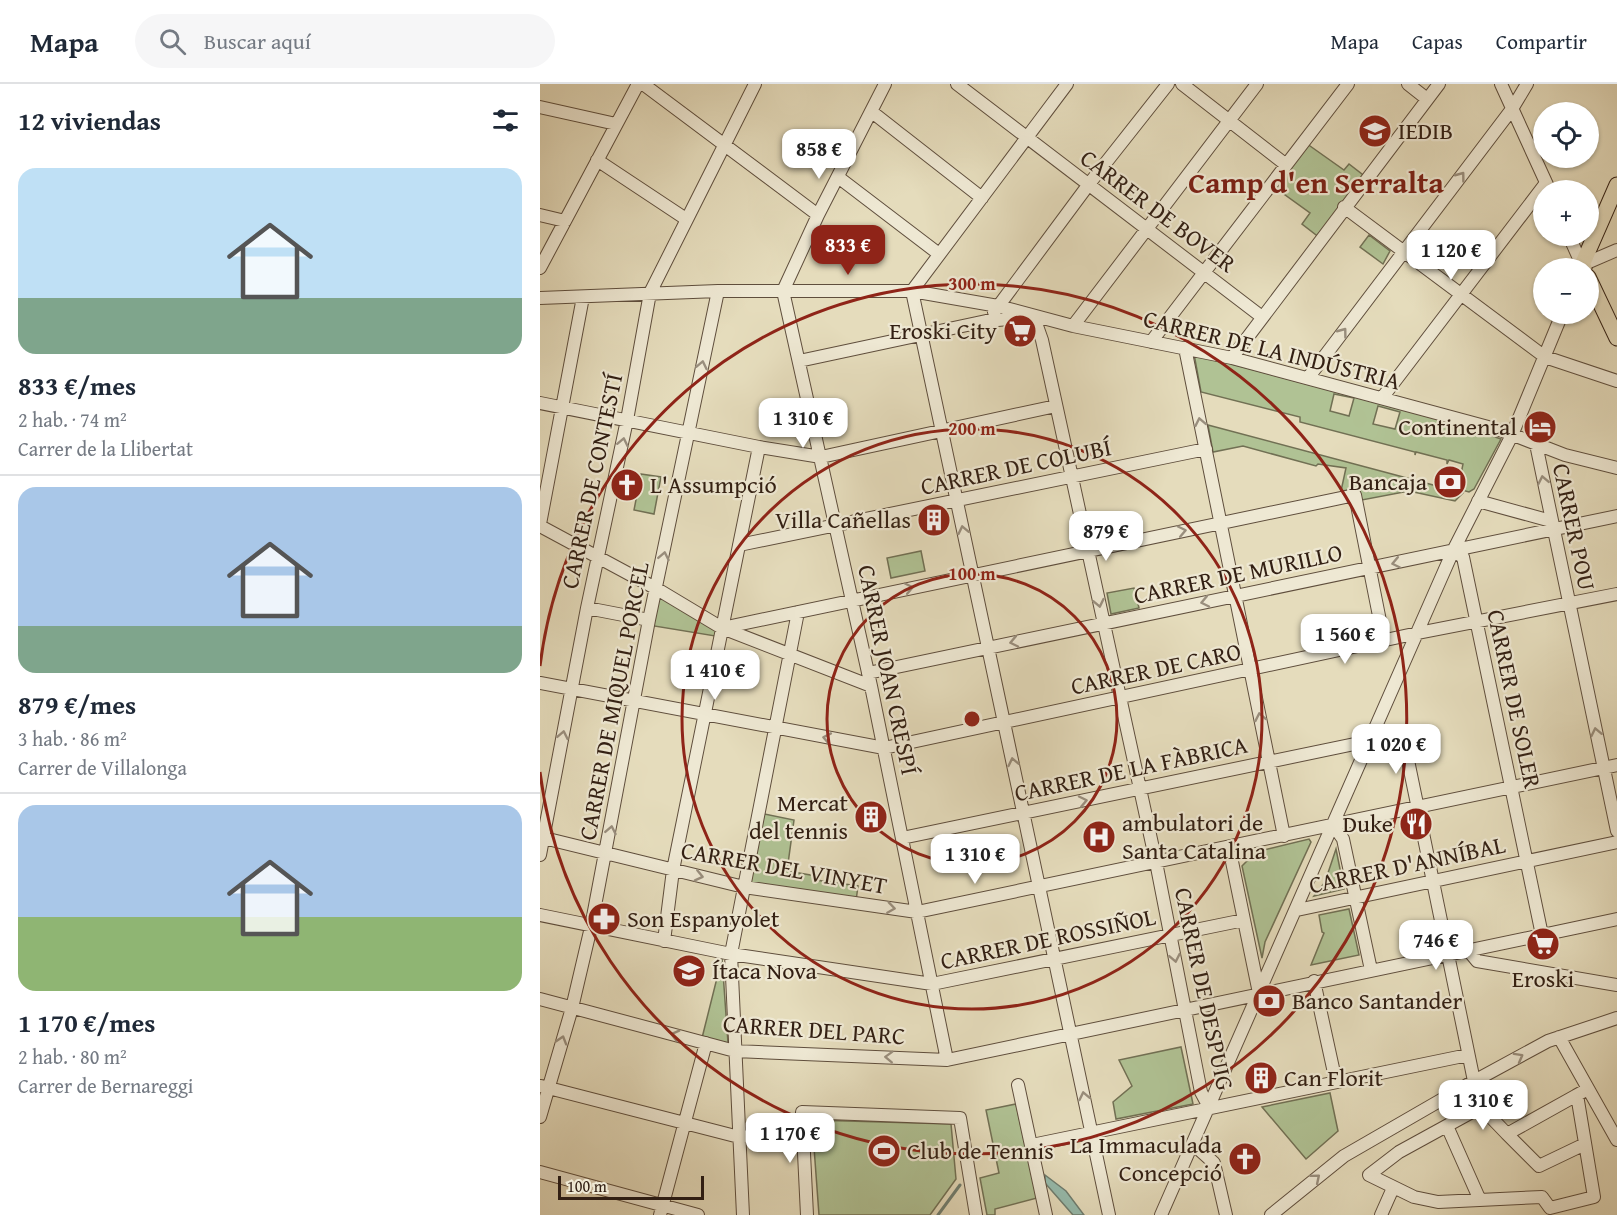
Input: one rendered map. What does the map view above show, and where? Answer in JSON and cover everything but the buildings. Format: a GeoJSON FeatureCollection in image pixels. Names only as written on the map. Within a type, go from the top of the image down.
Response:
{"type":"FeatureCollection","features":[{"type":"Feature","properties":{"kind":"main road"},"geometry":{"type":"LineString","coordinates":[[1589,258],[1617,185]]}},
{"type":"Feature","properties":{"kind":"main road"},"geometry":{"type":"LineString","coordinates":[[1599,301],[1617,338]]}},
{"type":"Feature","properties":{"kind":"street"},"geometry":{"type":"LineString","coordinates":[[540,268],[638,84]]}},
{"type":"Feature","properties":{"kind":"street"},"geometry":{"type":"LineString","coordinates":[[643,84],[818,215]]}},
{"type":"Feature","properties":{"kind":"street","name":"CARRER DE CONTESTÍ"},"geometry":{"type":"LineString","coordinates":[[540,855],[587,608],[627,420],[650,293],[755,84]]}},
{"type":"Feature","properties":{"kind":"street"},"geometry":{"type":"LineString","coordinates":[[783,291],[818,215],[885,84]]}},
{"type":"Feature","properties":{"kind":"street"},"geometry":{"type":"LineString","coordinates":[[1067,84],[912,291],[1109,1215]]}},
{"type":"Feature","properties":{"kind":"street"},"geometry":{"type":"LineString","coordinates":[[979,323],[999,306],[1089,184],[1168,84]]}},
{"type":"Feature","properties":{"kind":"street"},"geometry":{"type":"LineString","coordinates":[[1182,84],[1285,164]]}},
{"type":"Feature","properties":{"kind":"street"},"geometry":{"type":"LineString","coordinates":[[1073,326],[1257,84]]}},
{"type":"Feature","properties":{"kind":"street"},"geometry":{"type":"LineString","coordinates":[[1151,342],[1348,84]]}},
{"type":"Feature","properties":{"kind":"street"},"geometry":{"type":"LineString","coordinates":[[1408,84],[1428,99]]}},
{"type":"Feature","properties":{"kind":"street"},"geometry":{"type":"LineString","coordinates":[[1232,358],[1320,238],[1439,84]]}},
{"type":"Feature","properties":{"kind":"street"},"geometry":{"type":"LineString","coordinates":[[1501,84],[1545,180]]}},
{"type":"Feature","properties":{"kind":"street"},"geometry":{"type":"LineString","coordinates":[[1308,378],[1512,109],[1527,84]]}},
{"type":"Feature","properties":{"kind":"street","name":"CARRER DE BOVER"},"geometry":{"type":"LineString","coordinates":[[960,85],[1262,318]]}},
{"type":"Feature","properties":{"kind":"street"},"geometry":{"type":"LineString","coordinates":[[540,107],[616,124]]}},
{"type":"Feature","properties":{"kind":"street"},"geometry":{"type":"LineString","coordinates":[[872,112],[982,198]]}},
{"type":"Feature","properties":{"kind":"street"},"geometry":{"type":"LineString","coordinates":[[597,160],[686,219]]}},
{"type":"Feature","properties":{"kind":"street"},"geometry":{"type":"LineString","coordinates":[[838,177],[939,254]]}},
{"type":"Feature","properties":{"kind":"street"},"geometry":{"type":"LineString","coordinates":[[1382,398],[1460,294],[1533,205]]}},
{"type":"Feature","properties":{"kind":"street"},"geometry":{"type":"LineString","coordinates":[[1344,207],[1545,357],[1617,381]]}},
{"type":"Feature","properties":{"kind":"street"},"geometry":{"type":"LineString","coordinates":[[540,215],[565,220]]}},
{"type":"Feature","properties":{"kind":"street"},"geometry":{"type":"LineString","coordinates":[[1599,261],[1617,250]]}},
{"type":"Feature","properties":{"kind":"street","name":"CARRER DE LA INDÚSTRIA"},"geometry":{"type":"LineString","coordinates":[[540,298],[718,291],[912,291],[999,306],[1073,326],[1232,358],[1512,435],[1564,455],[1617,468]]}},
{"type":"Feature","properties":{"kind":"street","name":"CARRER DE MIQUEL PORCEL"},"geometry":{"type":"LineString","coordinates":[[540,1117],[543,1087],[572,1008],[591,927],[649,620],[718,291]]}},
{"type":"Feature","properties":{"kind":"street","name":"CARRER JOAN CRESPÍ"},"geometry":{"type":"LineString","coordinates":[[783,291],[871,686],[947,1060]]}},
{"type":"Feature","properties":{"kind":"street"},"geometry":{"type":"LineString","coordinates":[[583,297],[540,525],[657,589],[722,628],[871,686]]}},
{"type":"Feature","properties":{"kind":"street"},"geometry":{"type":"LineString","coordinates":[[799,361],[979,323],[1009,319],[1036,323],[1042,340]]}},
{"type":"Feature","properties":{"kind":"street"},"geometry":{"type":"LineString","coordinates":[[1042,340],[1049,327],[1058,322]]}},
{"type":"Feature","properties":{"kind":"street"},"geometry":{"type":"LineString","coordinates":[[1161,1215],[1453,551],[1512,435],[1558,324]]}},
{"type":"Feature","properties":{"kind":"street","name":"CARRER DE DESPUIG"},"geometry":{"type":"LineString","coordinates":[[1042,340],[1156,862],[1202,1092],[1209,1107]]}},
{"type":"Feature","properties":{"kind":"street"},"geometry":{"type":"LineString","coordinates":[[1185,348],[1284,836]]}},
{"type":"Feature","properties":{"kind":"street"},"geometry":{"type":"LineString","coordinates":[[540,403],[820,457],[1056,406]]}},
{"type":"Feature","properties":{"kind":"street","name":"CARRER POU"},"geometry":{"type":"LineString","coordinates":[[1536,444],[1617,831]]}},
{"type":"Feature","properties":{"kind":"street"},"geometry":{"type":"LineString","coordinates":[[664,941],[673,870],[759,447]]}},
{"type":"Feature","properties":{"kind":"street","name":"CARRER DE COLUBÍ"},"geometry":{"type":"LineString","coordinates":[[739,545],[1206,449]]}},
{"type":"Feature","properties":{"kind":"street"},"geometry":{"type":"LineString","coordinates":[[722,628],[1354,495],[1384,641]]}},
{"type":"Feature","properties":{"kind":"street"},"geometry":{"type":"LineString","coordinates":[[1478,501],[1552,525]]}},
{"type":"Feature","properties":{"kind":"street","name":"CARRER DE MURILLO"},"geometry":{"type":"LineString","coordinates":[[868,673],[1453,551],[1552,525],[1617,516]]}},
{"type":"Feature","properties":{"kind":"street","name":"CARRER DE SOLER"},"geometry":{"type":"LineString","coordinates":[[1453,551],[1463,557],[1542,935]]}},
{"type":"Feature","properties":{"kind":"street","name":"CARRER DE CARO"},"geometry":{"type":"LineString","coordinates":[[884,748],[1418,633],[1617,594]]}},
{"type":"Feature","properties":{"kind":"street"},"geometry":{"type":"LineString","coordinates":[[587,608],[649,620]]}},
{"type":"Feature","properties":{"kind":"street"},"geometry":{"type":"LineString","coordinates":[[743,1215],[731,954],[798,612]]}},
{"type":"Feature","properties":{"kind":"street"},"geometry":{"type":"LineString","coordinates":[[540,683],[884,748]]}},
{"type":"Feature","properties":{"kind":"street"},"geometry":{"type":"LineString","coordinates":[[1403,736],[1474,1081]]}},
{"type":"Feature","properties":{"kind":"street","name":"CARRER DE LA FÀBRICA"},"geometry":{"type":"LineString","coordinates":[[902,838],[1369,741]]}},
{"type":"Feature","properties":{"kind":"street","name":"CARRER DEL VINYET"},"geometry":{"type":"LineString","coordinates":[[542,837],[744,887],[917,912],[1617,765]]}},
{"type":"Feature","properties":{"kind":"street"},"geometry":{"type":"LineString","coordinates":[[1333,825],[1343,839],[1371,970]]}},
{"type":"Feature","properties":{"kind":"street","name":"CARRER D'ANNÍBAL"},"geometry":{"type":"LineString","coordinates":[[1297,910],[1617,842]]}},
{"type":"Feature","properties":{"kind":"street"},"geometry":{"type":"LineString","coordinates":[[1229,847],[1259,993]]}},
{"type":"Feature","properties":{"kind":"street","name":"CARRER DE ROSSIÑOL"},"geometry":{"type":"LineString","coordinates":[[540,915],[731,954],[932,984],[1244,920]]}},
{"type":"Feature","properties":{"kind":"street","name":"CARRER DEL PARC"},"geometry":{"type":"LineString","coordinates":[[540,999],[735,1051],[947,1060],[1617,919]]}},
{"type":"Feature","properties":{"kind":"street"},"geometry":{"type":"LineString","coordinates":[[1468,950],[1477,961],[1617,985]]}},
{"type":"Feature","properties":{"kind":"street"},"geometry":{"type":"LineString","coordinates":[[1314,981],[1336,1082]]}},
{"type":"Feature","properties":{"kind":"street"},"geometry":{"type":"LineString","coordinates":[[1271,1215],[1344,1156],[1474,1081],[1559,1037],[1617,1018]]}},
{"type":"Feature","properties":{"kind":"street"},"geometry":{"type":"LineString","coordinates":[[1559,1037],[1583,1092],[1616,1140]]}},
{"type":"Feature","properties":{"kind":"street"},"geometry":{"type":"LineString","coordinates":[[661,1210],[706,1043]]}},
{"type":"Feature","properties":{"kind":"street"},"geometry":{"type":"LineString","coordinates":[[1032,1146],[1209,1107],[1468,1055]]}},
{"type":"Feature","properties":{"kind":"street"},"geometry":{"type":"LineString","coordinates":[[1018,1085],[1046,1215]]}},
{"type":"Feature","properties":{"kind":"street"},"geometry":{"type":"LineString","coordinates":[[543,1087],[739,1137],[803,1133]]}},
{"type":"Feature","properties":{"kind":"street"},"geometry":{"type":"LineString","coordinates":[[1507,1134],[1583,1092]]}},
{"type":"Feature","properties":{"kind":"street"},"geometry":{"type":"LineString","coordinates":[[1583,1092],[1585,1144],[1594,1197],[1550,1208],[1542,1197],[1479,1198],[1452,1203],[1438,1202],[1414,1197],[1369,1175],[1399,1152],[1481,1107],[1539,1166],[1585,1144]]}},
{"type":"Feature","properties":{"kind":"street"},"geometry":{"type":"LineString","coordinates":[[807,1215],[802,1112],[960,1118],[976,1215]]}},
{"type":"Feature","properties":{"kind":"street"},"geometry":{"type":"LineString","coordinates":[[1447,1126],[1479,1198]]}},
{"type":"Feature","properties":{"kind":"street"},"geometry":{"type":"LineString","coordinates":[[1193,1144],[1214,1162],[1226,1215]]}},
{"type":"Feature","properties":{"kind":"street"},"geometry":{"type":"LineString","coordinates":[[540,1172],[661,1210],[698,1215]]}},
{"type":"Feature","properties":{"kind":"street"},"geometry":{"type":"LineString","coordinates":[[1381,1215],[1393,1188]]}},
{"type":"Feature","properties":{"kind":"shaded area"},"geometry":{"type":"Polygon","coordinates":[[[1303,141],[1344,170],[1349,164],[1367,178],[1320,238],[1302,224],[1310,213],[1270,184],[1303,141]]]}},
{"type":"Feature","properties":{"kind":"shaded area"},"geometry":{"type":"Polygon","coordinates":[[[1369,235],[1390,251],[1383,264],[1360,247],[1369,235]]]}},
{"type":"Feature","properties":{"kind":"shaded area"},"geometry":{"type":"Polygon","coordinates":[[[1194,354],[1460,425],[1501,439],[1474,489],[1469,492],[1458,489],[1463,464],[1449,460],[1447,464],[1447,460],[1416,452],[1415,455],[1415,452],[1300,422],[1300,417],[1201,392],[1194,354]],[[1334,394],[1330,411],[1349,416],[1354,398],[1334,394]],[[1378,406],[1373,424],[1395,429],[1400,412],[1378,406]]]}},
{"type":"Feature","properties":{"kind":"shaded area"},"geometry":{"type":"Polygon","coordinates":[[[1208,425],[1463,493],[1455,501],[1409,491],[1362,500],[1359,489],[1341,491],[1346,468],[1318,464],[1316,466],[1243,446],[1213,452],[1208,425]]]}},
{"type":"Feature","properties":{"kind":"shaded area"},"geometry":{"type":"Polygon","coordinates":[[[641,474],[661,477],[654,514],[634,510],[641,474]]]}},
{"type":"Feature","properties":{"kind":"shaded area"},"geometry":{"type":"Polygon","coordinates":[[[921,551],[925,571],[891,578],[887,558],[921,551]]]}},
{"type":"Feature","properties":{"kind":"shaded area"},"geometry":{"type":"Polygon","coordinates":[[[1134,588],[1139,608],[1111,614],[1107,593],[1134,588]]]}},
{"type":"Feature","properties":{"kind":"shaded area"},"geometry":{"type":"Polygon","coordinates":[[[657,589],[716,631],[715,636],[648,625],[657,589]]]}},
{"type":"Feature","properties":{"kind":"shaded area"},"geometry":{"type":"Polygon","coordinates":[[[759,813],[794,820],[787,871],[816,876],[816,880],[858,886],[856,901],[746,885],[759,813]]]}},
{"type":"Feature","properties":{"kind":"shaded area"},"geometry":{"type":"Polygon","coordinates":[[[1309,839],[1311,842],[1265,942],[1262,958],[1242,866],[1256,852],[1309,839]]]}},
{"type":"Feature","properties":{"kind":"shaded area"},"geometry":{"type":"Polygon","coordinates":[[[1336,849],[1344,889],[1314,896],[1325,882],[1336,849]]]}},
{"type":"Feature","properties":{"kind":"shaded area"},"geometry":{"type":"Polygon","coordinates":[[[1349,909],[1359,955],[1311,965],[1324,933],[1319,915],[1349,909]]]}},
{"type":"Feature","properties":{"kind":"shaded area"},"geometry":{"type":"Polygon","coordinates":[[[722,958],[728,1043],[702,1038],[722,958]]]}},
{"type":"Feature","properties":{"kind":"shaded area"},"geometry":{"type":"Polygon","coordinates":[[[1181,1047],[1193,1104],[1116,1119],[1113,1102],[1132,1086],[1119,1060],[1181,1047]]]}},
{"type":"Feature","properties":{"kind":"shaded area"},"geometry":{"type":"Polygon","coordinates":[[[1330,1093],[1338,1131],[1306,1159],[1262,1107],[1330,1093]]]}},
{"type":"Feature","properties":{"kind":"shaded area"},"geometry":{"type":"Polygon","coordinates":[[[1016,1104],[1037,1198],[995,1209],[995,1215],[987,1215],[980,1178],[999,1173],[986,1110],[1016,1104]]]}},
{"type":"Feature","properties":{"kind":"shaded area","name":"Club de Tennis"},"geometry":{"type":"Polygon","coordinates":[[[812,1120],[951,1124],[956,1179],[930,1215],[819,1215],[812,1120]]]}},
{"type":"Feature","properties":{"kind":"shaded area"},"geometry":{"type":"Polygon","coordinates":[[[1045,1175],[1066,1191],[1084,1215],[1073,1215],[1045,1183],[1045,1175]]]}},
{"type":"Feature","properties":{"kind":"waterway"},"geometry":{"type":"LineString","coordinates":[[938,1215],[960,1185]]}},
{"type":"Feature","properties":{"kind":"place","name":"IEDIB"},"geometry":{"type":"Point","coordinates":[1375,131]}},
{"type":"Feature","properties":{"kind":"place","name":"Eroski City"},"geometry":{"type":"Point","coordinates":[1020,331]}},
{"type":"Feature","properties":{"kind":"place","name":"Continental"},"geometry":{"type":"Point","coordinates":[1540,427]}},
{"type":"Feature","properties":{"kind":"place","name":"Bancaja"},"geometry":{"type":"Point","coordinates":[1450,482]}},
{"type":"Feature","properties":{"kind":"place","name":"L'Assumpció"},"geometry":{"type":"Point","coordinates":[627,485]}},
{"type":"Feature","properties":{"kind":"place","name":"Villa Cañellas"},"geometry":{"type":"Point","coordinates":[934,520]}},
{"type":"Feature","properties":{"kind":"place","name":"Mercat del tennis"},"geometry":{"type":"Point","coordinates":[871,817]}},
{"type":"Feature","properties":{"kind":"place","name":"Duke"},"geometry":{"type":"Point","coordinates":[1416,824]}},
{"type":"Feature","properties":{"kind":"place","name":"ambulatori de Santa Catalina"},"geometry":{"type":"Point","coordinates":[1099,837]}},
{"type":"Feature","properties":{"kind":"place","name":"Son Espanyolet"},"geometry":{"type":"Point","coordinates":[604,919]}},
{"type":"Feature","properties":{"kind":"place","name":"Eroski"},"geometry":{"type":"Point","coordinates":[1543,944]}},
{"type":"Feature","properties":{"kind":"place","name":"Ítaca Nova"},"geometry":{"type":"Point","coordinates":[689,971]}},
{"type":"Feature","properties":{"kind":"place","name":"Banco Santander"},"geometry":{"type":"Point","coordinates":[1269,1001]}},
{"type":"Feature","properties":{"kind":"place","name":"Can Florit"},"geometry":{"type":"Point","coordinates":[1261,1078]}},
{"type":"Feature","properties":{"kind":"place","name":"Club de Tennis"},"geometry":{"type":"Point","coordinates":[884,1151]}},
{"type":"Feature","properties":{"kind":"place","name":"La Immaculada Concepció"},"geometry":{"type":"Point","coordinates":[1245,1159]}},
{"type":"Feature","properties":{"kind":"district","name":"Camp d'en Serralta"},"geometry":{"type":"Point","coordinates":[1316,183]}}]}
